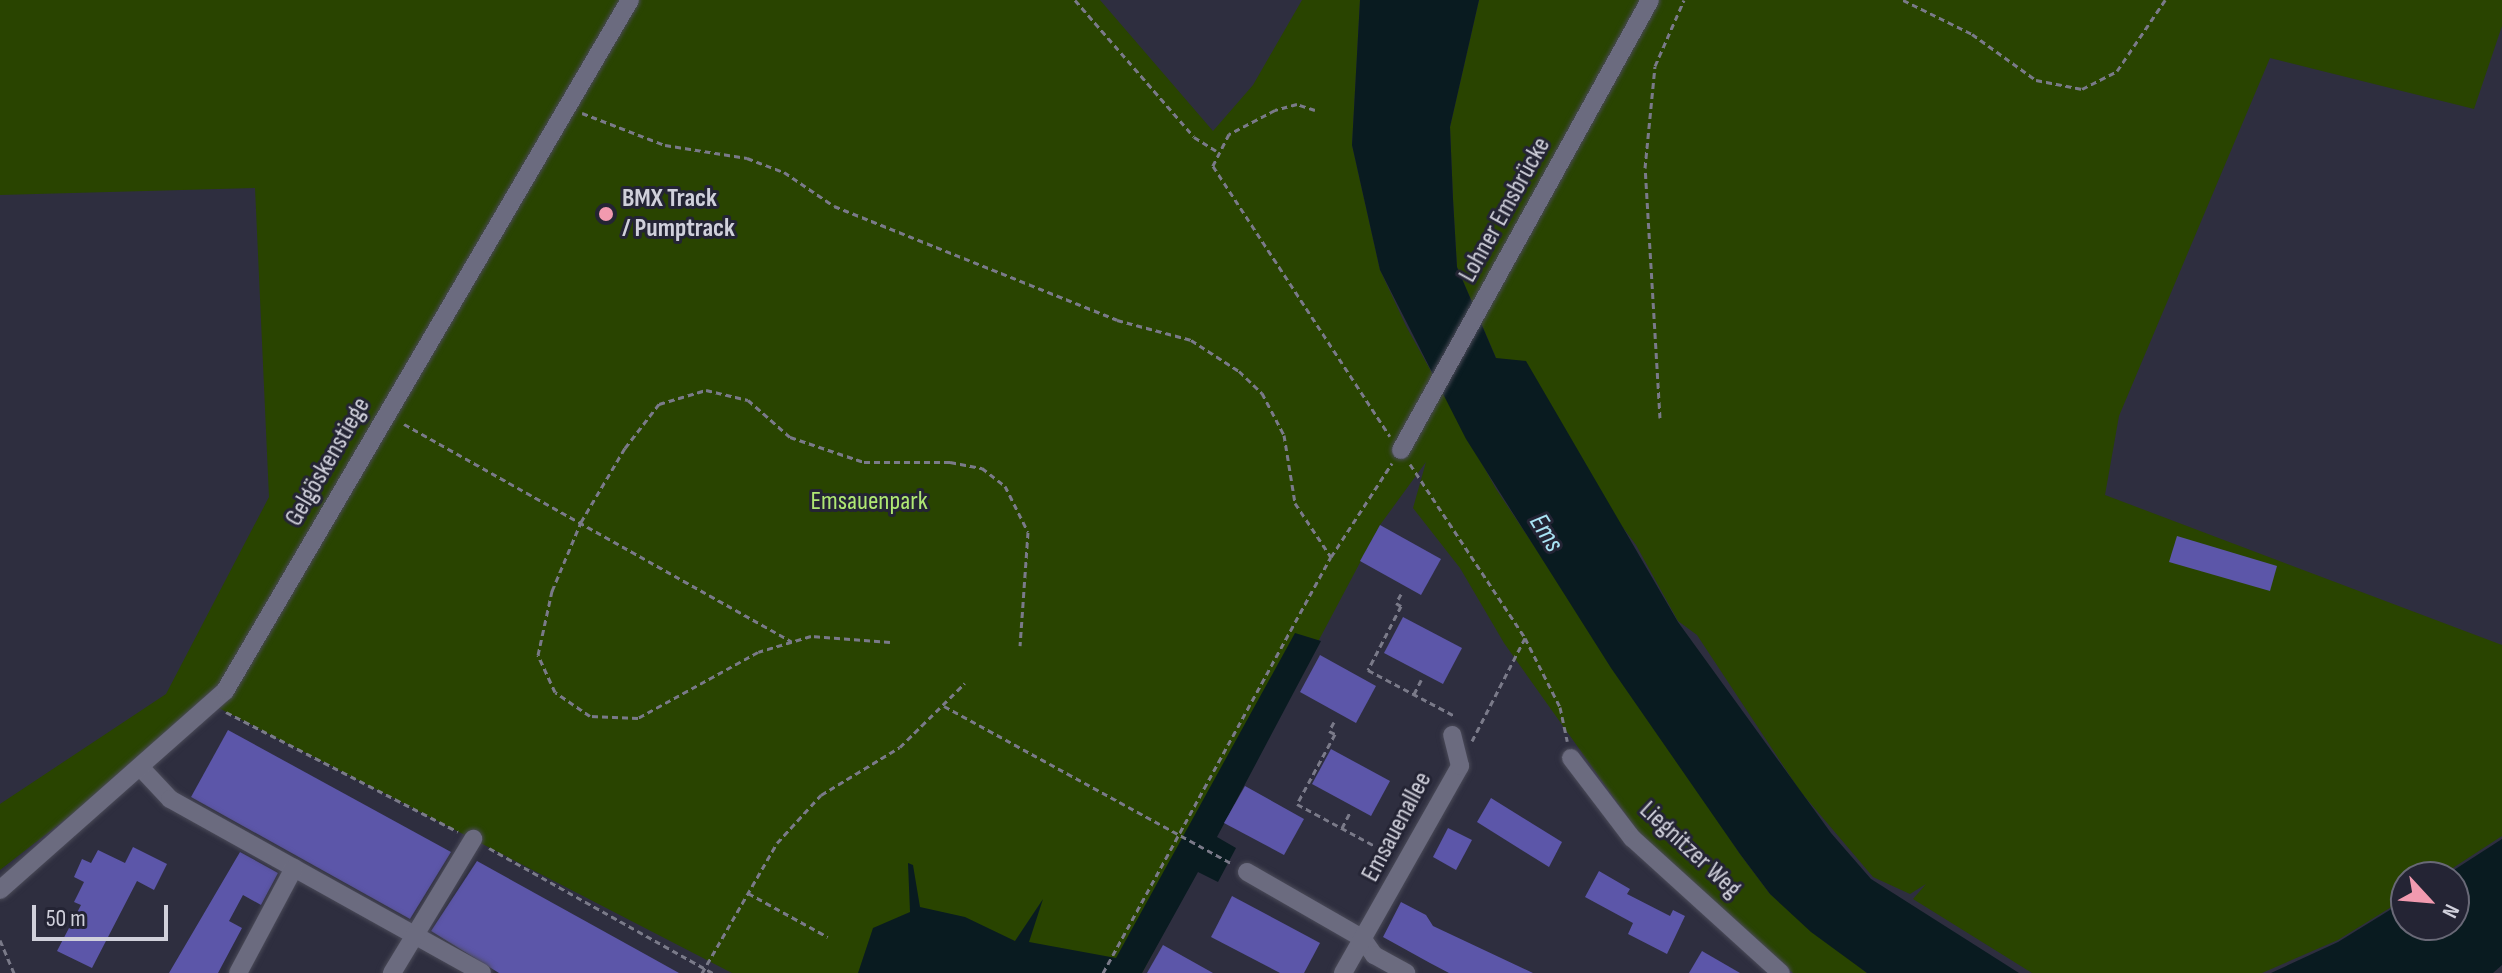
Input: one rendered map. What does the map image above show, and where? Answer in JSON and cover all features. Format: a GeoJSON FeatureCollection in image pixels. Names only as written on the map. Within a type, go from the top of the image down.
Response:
{"type":"FeatureCollection","features":[{"type":"Feature","properties":{"kind":"street","name":"Gelgöskenstiege"},"geometry":{"type":"LineString","coordinates":[[0,890],[225,691],[630,0]]}},
{"type":"Feature","properties":{"kind":"street","name":"Lohner Emsbrücke"},"geometry":{"type":"LineString","coordinates":[[1398,446],[1424,411],[1650,0]]}},
{"type":"Feature","properties":{"kind":"street","name":"Emsauenallee"},"geometry":{"type":"LineString","coordinates":[[1343,973],[1362,938],[1372,929],[1460,766],[1452,735]]}},
{"type":"Feature","properties":{"kind":"street","name":"Liegnitzer Weg"},"geometry":{"type":"LineString","coordinates":[[1571,758],[1632,838],[1781,973]]}},
{"type":"Feature","properties":{"kind":"street"},"geometry":{"type":"LineString","coordinates":[[140,767],[170,799],[482,973]]}},
{"type":"Feature","properties":{"kind":"street"},"geometry":{"type":"LineString","coordinates":[[392,973],[473,839]]}},
{"type":"Feature","properties":{"kind":"street"},"geometry":{"type":"LineString","coordinates":[[238,973],[294,868]]}},
{"type":"Feature","properties":{"kind":"street"},"geometry":{"type":"LineString","coordinates":[[1247,872],[1362,938],[1374,955],[1406,973]]}},
{"type":"Feature","properties":{"kind":"path"},"geometry":{"type":"LineString","coordinates":[[1075,0],[1194,137],[1216,151]]}},
{"type":"Feature","properties":{"kind":"path"},"geometry":{"type":"LineString","coordinates":[[1660,418],[1645,168],[1655,66],[1684,0]]}},
{"type":"Feature","properties":{"kind":"path"},"geometry":{"type":"LineString","coordinates":[[1903,0],[1972,34],[2036,80],[2082,89],[2117,71],[2165,0]]}},
{"type":"Feature","properties":{"kind":"path"},"geometry":{"type":"LineString","coordinates":[[1315,110],[1297,104],[1275,110],[1229,134],[1216,151],[1213,166],[1525,638],[1560,707],[1571,758]]}},
{"type":"Feature","properties":{"kind":"path"},"geometry":{"type":"LineString","coordinates":[[564,110],[595,115],[665,145],[747,158],[784,172],[834,206],[1117,320],[1191,340],[1239,371],[1262,393],[1284,435],[1295,503],[1331,557]]}},
{"type":"Feature","properties":{"kind":"path"},"geometry":{"type":"LineString","coordinates":[[890,642],[811,636],[758,652],[638,718],[590,716],[555,692],[538,655],[552,591],[581,522],[625,448],[659,404],[706,390],[748,400],[790,437],[864,462],[950,462],[982,468],[1005,486],[1028,532],[1020,646]]}},
{"type":"Feature","properties":{"kind":"path"},"geometry":{"type":"LineString","coordinates":[[386,414],[793,642]]}},
{"type":"Feature","properties":{"kind":"path"},"geometry":{"type":"LineString","coordinates":[[1103,973],[1182,836],[1331,557],[1398,446]]}},
{"type":"Feature","properties":{"kind":"path"},"geometry":{"type":"LineString","coordinates":[[1401,594],[1396,603],[1401,606],[1368,670],[1460,719],[1452,735]]}},
{"type":"Feature","properties":{"kind":"path"},"geometry":{"type":"LineString","coordinates":[[1460,766],[1525,638]]}},
{"type":"Feature","properties":{"kind":"path"},"geometry":{"type":"LineString","coordinates":[[1414,694],[1421,680]]}},
{"type":"Feature","properties":{"kind":"path"},"geometry":{"type":"LineString","coordinates":[[702,973],[777,843],[821,795],[900,747],[965,683]]}},
{"type":"Feature","properties":{"kind":"path"},"geometry":{"type":"LineString","coordinates":[[944,706],[1229,863]]}},
{"type":"Feature","properties":{"kind":"path"},"geometry":{"type":"LineString","coordinates":[[1334,722],[1329,731],[1335,734],[1297,804],[1407,863]]}},
{"type":"Feature","properties":{"kind":"path"},"geometry":{"type":"LineString","coordinates":[[1342,828],[1350,812]]}},
{"type":"Feature","properties":{"kind":"path"},"geometry":{"type":"LineString","coordinates":[[748,893],[828,937]]}},
{"type":"Feature","properties":{"kind":"path"},"geometry":{"type":"LineString","coordinates":[[0,940],[14,973]]}},
{"type":"Feature","properties":{"kind":"green space","name":"Emsauenpark"},"geometry":{"type":"Polygon","coordinates":[[[0,0],[1100,0],[1213,131],[1253,85],[1302,0],[1360,0],[1352,145],[1380,270],[1406,326],[1496,489],[1740,854],[1770,894],[1867,973],[1793,973],[1644,840],[1504,643],[1460,568],[1413,508],[1426,462],[1380,525],[1142,973],[732,973],[213,705],[0,870],[0,804],[166,694],[269,497],[255,188],[0,195],[0,0]]]}},
{"type":"Feature","properties":{"kind":"green space"},"geometry":{"type":"Polygon","coordinates":[[[1479,0],[2502,0],[2502,26],[2474,109],[2270,58],[2119,416],[2105,495],[2502,645],[2502,836],[2464,861],[2390,861],[2390,908],[2338,940],[2262,973],[2032,973],[1913,899],[1926,884],[1910,894],[1873,877],[1800,791],[1697,635],[1678,621],[1636,545],[1496,358],[1457,267],[1450,127],[1479,0]]]}},
{"type":"Feature","properties":{"kind":"water","name":"Ems"},"geometry":{"type":"Polygon","coordinates":[[[1360,0],[1479,0],[1450,127],[1453,199],[1457,267],[1496,358],[1526,361],[1678,622],[1831,833],[1871,879],[2019,973],[1867,973],[1811,932],[1770,894],[1611,668],[1466,439],[1380,270],[1352,145],[1360,0]]]}},
{"type":"Feature","properties":{"kind":"water"},"geometry":{"type":"Polygon","coordinates":[[[1295,633],[1321,641],[1217,837],[1236,848],[1218,882],[1198,872],[1142,973],[858,973],[873,928],[910,912],[908,863],[913,865],[920,907],[965,917],[1015,941],[1043,899],[1029,942],[1116,958],[1295,633]]]}},
{"type":"Feature","properties":{"kind":"water"},"geometry":{"type":"Polygon","coordinates":[[[2502,839],[2502,965],[2493,973],[2271,973],[2338,942],[2390,910],[2390,941],[2470,941],[2468,861],[2502,839]]]}},
{"type":"Feature","properties":{"kind":"building"},"geometry":{"type":"Polygon","coordinates":[[[1380,525],[1441,559],[1421,595],[1360,561],[1380,525]]]}},
{"type":"Feature","properties":{"kind":"building"},"geometry":{"type":"Polygon","coordinates":[[[2177,536],[2277,566],[2270,591],[2169,562],[2177,536]]]}},
{"type":"Feature","properties":{"kind":"building"},"geometry":{"type":"Polygon","coordinates":[[[1403,617],[1462,648],[1443,684],[1384,653],[1403,617]]]}},
{"type":"Feature","properties":{"kind":"building"},"geometry":{"type":"Polygon","coordinates":[[[1320,655],[1376,686],[1356,723],[1300,692],[1320,655]]]}},
{"type":"Feature","properties":{"kind":"building"},"geometry":{"type":"Polygon","coordinates":[[[228,730],[451,852],[410,919],[191,797],[228,730]]]}},
{"type":"Feature","properties":{"kind":"building"},"geometry":{"type":"Polygon","coordinates":[[[1331,749],[1390,781],[1371,816],[1312,784],[1331,749]]]}},
{"type":"Feature","properties":{"kind":"building"},"geometry":{"type":"Polygon","coordinates":[[[1245,786],[1304,819],[1284,855],[1224,823],[1245,786]]]}},
{"type":"Feature","properties":{"kind":"building"},"geometry":{"type":"Polygon","coordinates":[[[1491,798],[1562,842],[1549,867],[1477,822],[1491,798]]]}},
{"type":"Feature","properties":{"kind":"building"},"geometry":{"type":"Polygon","coordinates":[[[1448,828],[1472,840],[1456,870],[1433,857],[1448,828]]]}},
{"type":"Feature","properties":{"kind":"building"},"geometry":{"type":"Polygon","coordinates":[[[133,847],[167,864],[154,890],[137,881],[92,968],[57,951],[81,905],[74,902],[84,882],[74,877],[82,859],[91,863],[98,850],[125,863],[133,847]]]}},
{"type":"Feature","properties":{"kind":"building"},"geometry":{"type":"Polygon","coordinates":[[[240,852],[278,873],[261,905],[243,895],[229,921],[242,928],[218,973],[169,973],[240,852]]]}},
{"type":"Feature","properties":{"kind":"building"},"geometry":{"type":"Polygon","coordinates":[[[477,861],[679,973],[499,973],[431,931],[477,861]]]}},
{"type":"Feature","properties":{"kind":"building"},"geometry":{"type":"Polygon","coordinates":[[[1599,871],[1630,889],[1627,894],[1670,916],[1673,910],[1685,916],[1667,954],[1628,934],[1633,923],[1585,897],[1599,871]]]}},
{"type":"Feature","properties":{"kind":"building"},"geometry":{"type":"Polygon","coordinates":[[[1232,896],[1320,943],[1304,973],[1280,973],[1211,937],[1232,896]]]}},
{"type":"Feature","properties":{"kind":"building"},"geometry":{"type":"Polygon","coordinates":[[[1401,902],[1426,915],[1433,926],[1533,973],[1449,973],[1430,963],[1383,937],[1401,902]]]}},
{"type":"Feature","properties":{"kind":"building"},"geometry":{"type":"Polygon","coordinates":[[[1163,945],[1213,973],[1147,973],[1163,945]]]}},
{"type":"Feature","properties":{"kind":"building"},"geometry":{"type":"Polygon","coordinates":[[[1702,951],[1740,973],[1689,973],[1702,951]]]}},
{"type":"Feature","properties":{"kind":"place","name":"BMX Track / Pumptrack"},"geometry":{"type":"Point","coordinates":[606,214]}}]}
